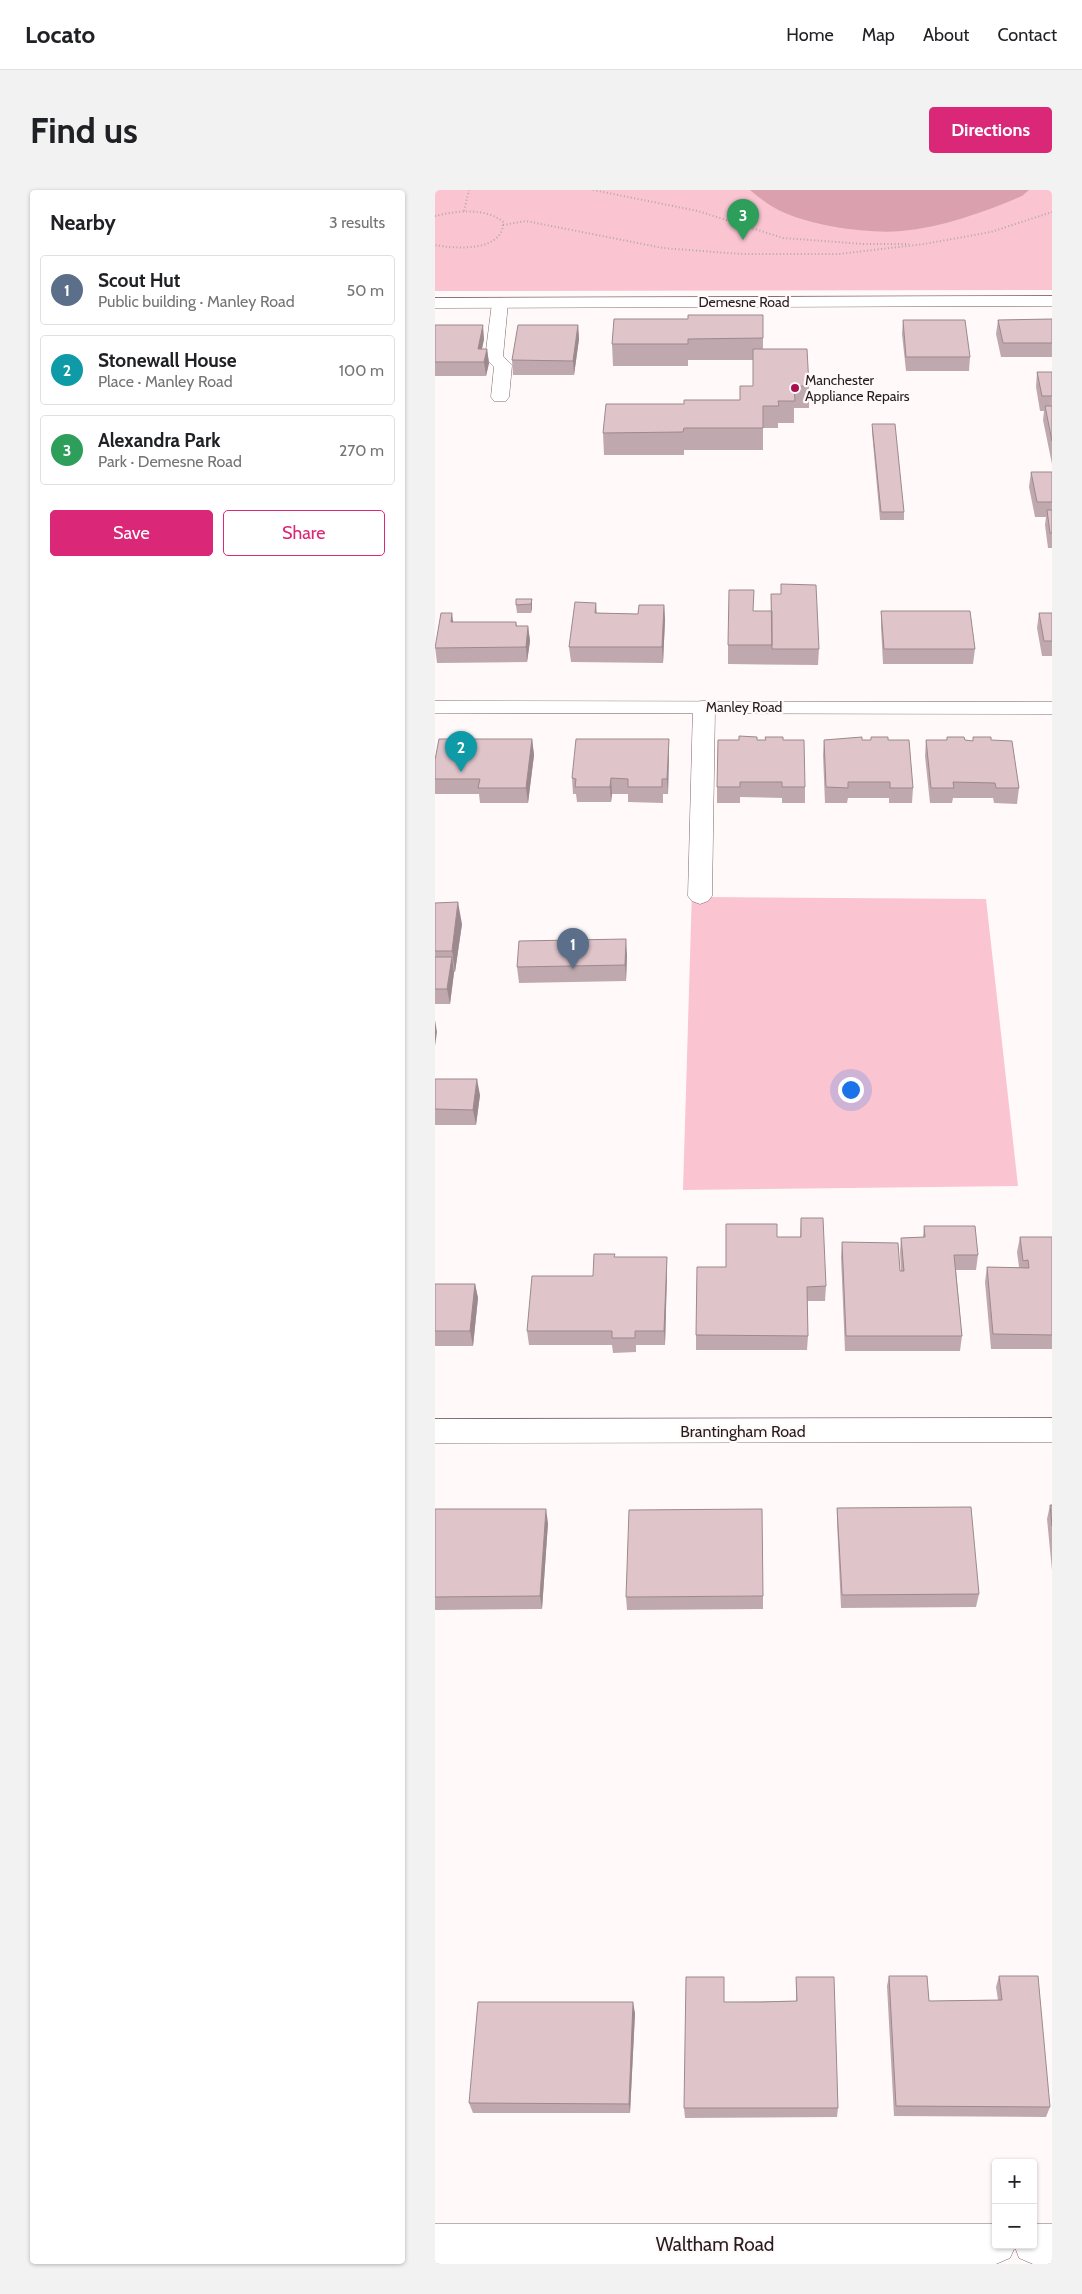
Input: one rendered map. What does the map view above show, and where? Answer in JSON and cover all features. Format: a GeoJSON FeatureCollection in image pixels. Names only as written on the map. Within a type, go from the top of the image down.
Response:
{"type":"FeatureCollection","features":[{"type":"Feature","properties":{"kind":"street","name":"Demesne Road"},"geometry":{"type":"LineString","coordinates":[[435,303],[1052,301]]}},
{"type":"Feature","properties":{"kind":"street"},"geometry":{"type":"LineString","coordinates":[[500,397],[503,365],[493,358],[501,303]]}},
{"type":"Feature","properties":{"kind":"street","name":"Manley Road"},"geometry":{"type":"LineString","coordinates":[[435,707],[1052,708]]}},
{"type":"Feature","properties":{"kind":"street"},"geometry":{"type":"LineString","coordinates":[[700,896],[704,707]]}},
{"type":"Feature","properties":{"kind":"street","name":"Brantingham Road"},"geometry":{"type":"LineString","coordinates":[[435,1431],[1052,1430]]}},
{"type":"Feature","properties":{"kind":"street","name":"Waltham Road"},"geometry":{"type":"LineString","coordinates":[[435,2244],[992,2244]]}},
{"type":"Feature","properties":{"kind":"street"},"geometry":{"type":"LineString","coordinates":[[1037,2244],[1052,2244]]}},
{"type":"Feature","properties":{"kind":"path"},"geometry":{"type":"LineString","coordinates":[[464,211],[469,190]]}},
{"type":"Feature","properties":{"kind":"path"},"geometry":{"type":"LineString","coordinates":[[593,190],[699,211],[783,238],[864,244],[924,244]]}},
{"type":"Feature","properties":{"kind":"path"},"geometry":{"type":"LineString","coordinates":[[435,216],[464,211],[491,215],[499,219],[503,224],[503,230],[499,236],[481,245],[455,248],[435,245]]}},
{"type":"Feature","properties":{"kind":"path"},"geometry":{"type":"LineString","coordinates":[[503,224],[526,220],[663,248],[741,254],[839,254],[924,244],[991,232],[1052,212]]}},
{"type":"Feature","properties":{"kind":"shaded area"},"geometry":{"type":"Polygon","coordinates":[[[435,190],[1052,190],[1052,290],[435,291],[435,190]]]}},
{"type":"Feature","properties":{"kind":"shaded area"},"geometry":{"type":"Polygon","coordinates":[[[750,190],[1029,190],[1022,196],[963,218],[917,229],[888,232],[842,228],[797,218],[776,209],[750,190]]]}},
{"type":"Feature","properties":{"kind":"shaded area"},"geometry":{"type":"Polygon","coordinates":[[[697,725],[708,897],[986,899],[1018,1186],[683,1190],[697,725]]]}},
{"type":"Feature","properties":{"kind":"building"},"geometry":{"type":"Polygon","coordinates":[[[688,315],[763,315],[763,338],[688,339],[688,344],[612,344],[614,319],[688,319],[688,315]]]}},
{"type":"Feature","properties":{"kind":"building"},"geometry":{"type":"Polygon","coordinates":[[[1052,319],[1052,343],[1003,343],[998,320],[1052,319]]]}},
{"type":"Feature","properties":{"kind":"building"},"geometry":{"type":"Polygon","coordinates":[[[903,320],[965,320],[970,357],[906,357],[903,320]]]}},
{"type":"Feature","properties":{"kind":"building"},"geometry":{"type":"Polygon","coordinates":[[[435,325],[483,325],[478,349],[487,349],[484,362],[435,362],[435,325]]]}},
{"type":"Feature","properties":{"kind":"building"},"geometry":{"type":"Polygon","coordinates":[[[518,325],[578,325],[573,361],[512,360],[518,325]]]}},
{"type":"Feature","properties":{"kind":"building"},"geometry":{"type":"Polygon","coordinates":[[[753,349],[807,349],[809,386],[794,386],[795,401],[778,401],[779,406],[763,406],[763,428],[684,428],[683,432],[603,433],[606,404],[684,404],[684,400],[740,400],[740,386],[753,386],[753,349]]]}},
{"type":"Feature","properties":{"kind":"building"},"geometry":{"type":"Polygon","coordinates":[[[1037,372],[1052,372],[1052,396],[1042,396],[1037,372]]]}},
{"type":"Feature","properties":{"kind":"building"},"geometry":{"type":"Polygon","coordinates":[[[1045,406],[1052,406],[1052,441],[1045,406]]]}},
{"type":"Feature","properties":{"kind":"building"},"geometry":{"type":"Polygon","coordinates":[[[872,424],[895,424],[904,512],[881,512],[872,424]]]}},
{"type":"Feature","properties":{"kind":"building"},"geometry":{"type":"Polygon","coordinates":[[[1031,472],[1052,472],[1052,502],[1037,502],[1031,472]]]}},
{"type":"Feature","properties":{"kind":"building"},"geometry":{"type":"Polygon","coordinates":[[[1047,510],[1052,510],[1052,533],[1050,533],[1047,510]]]}},
{"type":"Feature","properties":{"kind":"building"},"geometry":{"type":"Polygon","coordinates":[[[781,584],[816,585],[819,649],[772,649],[771,594],[781,594],[781,584]]]}},
{"type":"Feature","properties":{"kind":"building"},"geometry":{"type":"Polygon","coordinates":[[[729,590],[754,590],[753,611],[772,611],[772,645],[728,645],[729,590]]]}},
{"type":"Feature","properties":{"kind":"building"},"geometry":{"type":"Polygon","coordinates":[[[516,599],[532,599],[531,604],[516,605],[516,599]]]}},
{"type":"Feature","properties":{"kind":"building"},"geometry":{"type":"Polygon","coordinates":[[[575,602],[596,603],[595,613],[638,614],[639,605],[664,605],[662,647],[569,647],[575,602]]]}},
{"type":"Feature","properties":{"kind":"building"},"geometry":{"type":"Polygon","coordinates":[[[881,611],[970,611],[975,649],[884,649],[881,611]]]}},
{"type":"Feature","properties":{"kind":"building"},"geometry":{"type":"Polygon","coordinates":[[[441,613],[452,613],[451,622],[516,622],[516,626],[528,626],[526,647],[435,648],[441,613]]]}},
{"type":"Feature","properties":{"kind":"building"},"geometry":{"type":"Polygon","coordinates":[[[1039,613],[1052,613],[1052,641],[1044,641],[1039,613]]]}},
{"type":"Feature","properties":{"kind":"building"},"geometry":{"type":"Polygon","coordinates":[[[739,736],[757,737],[757,740],[766,740],[765,737],[783,737],[783,740],[804,740],[805,787],[782,787],[782,782],[740,782],[740,787],[717,787],[718,740],[739,740],[739,736]]]}},
{"type":"Feature","properties":{"kind":"building"},"geometry":{"type":"Polygon","coordinates":[[[862,737],[862,740],[871,740],[871,737],[888,737],[888,740],[909,740],[913,788],[890,788],[890,782],[848,782],[848,788],[826,787],[824,740],[862,737]]]}},
{"type":"Feature","properties":{"kind":"building"},"geometry":{"type":"Polygon","coordinates":[[[947,737],[964,737],[965,740],[973,741],[973,737],[991,737],[991,740],[1012,741],[1019,788],[996,788],[995,783],[953,782],[954,788],[931,788],[926,740],[947,740],[947,737]]]}},
{"type":"Feature","properties":{"kind":"building"},"geometry":{"type":"Polygon","coordinates":[[[439,739],[532,739],[526,788],[478,788],[480,779],[435,779],[435,760],[439,739]]]}},
{"type":"Feature","properties":{"kind":"building"},"geometry":{"type":"Polygon","coordinates":[[[576,739],[669,739],[667,779],[662,779],[662,787],[628,787],[628,779],[611,778],[610,787],[575,787],[576,779],[572,778],[576,739]]]}},
{"type":"Feature","properties":{"kind":"building"},"geometry":{"type":"Polygon","coordinates":[[[458,902],[452,951],[435,951],[435,903],[458,902]]]}},
{"type":"Feature","properties":{"kind":"building"},"geometry":{"type":"Polygon","coordinates":[[[626,939],[625,965],[517,967],[519,941],[626,939]]]}},
{"type":"Feature","properties":{"kind":"building"},"geometry":{"type":"Polygon","coordinates":[[[435,957],[452,957],[447,989],[435,989],[435,957]]]}},
{"type":"Feature","properties":{"kind":"building"},"geometry":{"type":"Polygon","coordinates":[[[435,1079],[477,1079],[473,1110],[435,1109],[435,1079]]]}},
{"type":"Feature","properties":{"kind":"building"},"geometry":{"type":"Polygon","coordinates":[[[801,1218],[823,1218],[826,1286],[807,1287],[808,1336],[696,1335],[697,1267],[726,1267],[726,1224],[777,1224],[777,1237],[801,1237],[801,1218]]]}},
{"type":"Feature","properties":{"kind":"building"},"geometry":{"type":"Polygon","coordinates":[[[924,1226],[975,1226],[978,1255],[954,1255],[962,1336],[846,1336],[842,1242],[898,1243],[900,1271],[904,1271],[901,1238],[925,1237],[924,1226]]]}},
{"type":"Feature","properties":{"kind":"building"},"geometry":{"type":"Polygon","coordinates":[[[1020,1237],[1052,1237],[1052,1335],[993,1334],[987,1267],[1029,1268],[1028,1260],[1023,1261],[1020,1237]]]}},
{"type":"Feature","properties":{"kind":"building"},"geometry":{"type":"Polygon","coordinates":[[[594,1254],[615,1254],[614,1257],[667,1257],[664,1331],[635,1331],[635,1338],[612,1338],[612,1331],[527,1331],[532,1276],[593,1276],[594,1254]]]}},
{"type":"Feature","properties":{"kind":"building"},"geometry":{"type":"Polygon","coordinates":[[[435,1284],[475,1284],[470,1331],[435,1331],[435,1284]]]}},
{"type":"Feature","properties":{"kind":"building"},"geometry":{"type":"Polygon","coordinates":[[[1050,1505],[1052,1505],[1052,1526],[1050,1505]]]}},
{"type":"Feature","properties":{"kind":"building"},"geometry":{"type":"Polygon","coordinates":[[[971,1507],[979,1594],[842,1595],[837,1508],[971,1507]]]}},
{"type":"Feature","properties":{"kind":"building"},"geometry":{"type":"Polygon","coordinates":[[[435,1509],[546,1509],[540,1596],[435,1597],[435,1509]]]}},
{"type":"Feature","properties":{"kind":"building"},"geometry":{"type":"Polygon","coordinates":[[[762,1509],[763,1596],[626,1597],[629,1510],[762,1509]]]}},
{"type":"Feature","properties":{"kind":"building"},"geometry":{"type":"Polygon","coordinates":[[[889,1976],[927,1976],[929,2001],[1002,2000],[999,1976],[1038,1976],[1050,2107],[896,2106],[889,1976]]]}},
{"type":"Feature","properties":{"kind":"building"},"geometry":{"type":"Polygon","coordinates":[[[686,1977],[724,1977],[724,2002],[761,2002],[797,2001],[796,1977],[834,1977],[838,2108],[684,2108],[686,1977]]]}},
{"type":"Feature","properties":{"kind":"building"},"geometry":{"type":"Polygon","coordinates":[[[478,2002],[633,2002],[629,2104],[469,2103],[478,2002]]]}},
{"type":"Feature","properties":{"kind":"place","name":"Alexandra Park"},"geometry":{"type":"Point","coordinates":[743,240]}},
{"type":"Feature","properties":{"kind":"place","name":"Manchester Appliance Repairs"},"geometry":{"type":"Point","coordinates":[795,388]}},
{"type":"Feature","properties":{"kind":"place","name":"Stonewall House"},"geometry":{"type":"Point","coordinates":[461,772]}},
{"type":"Feature","properties":{"kind":"place","name":"Scout Hut"},"geometry":{"type":"Point","coordinates":[573,969]}}]}
